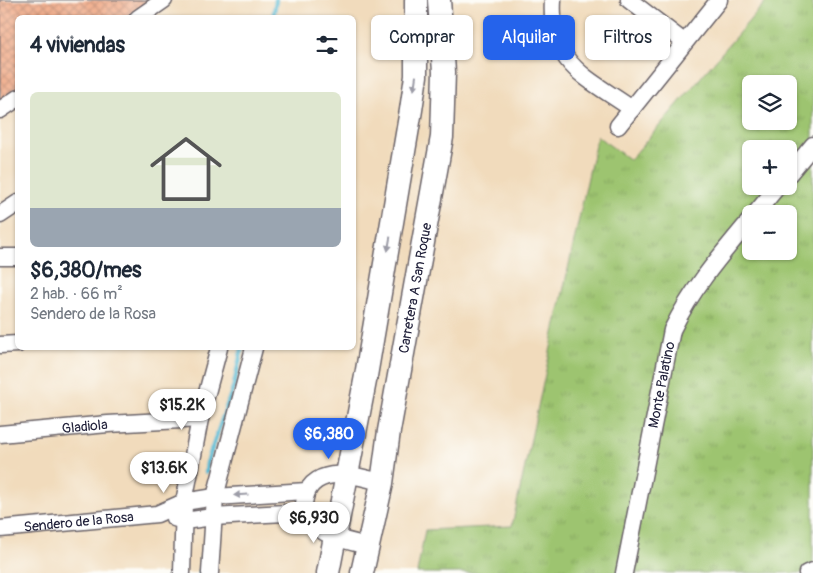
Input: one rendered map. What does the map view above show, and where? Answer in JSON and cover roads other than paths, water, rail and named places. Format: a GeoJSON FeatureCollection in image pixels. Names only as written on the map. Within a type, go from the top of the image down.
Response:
{"type":"FeatureCollection","features":[{"type":"Feature","properties":{"kind":"main road"},"geometry":{"type":"LineString","coordinates":[[328,573],[377,313],[411,110],[416,76],[416,0]]}},
{"type":"Feature","properties":{"kind":"main road","name":"Carretera A San Roque"},"geometry":{"type":"LineString","coordinates":[[362,573],[382,483],[389,431],[442,137],[444,72],[439,0]]}},
{"type":"Feature","properties":{"kind":"street"},"geometry":{"type":"LineString","coordinates":[[142,15],[164,0]]}},
{"type":"Feature","properties":{"kind":"street"},"geometry":{"type":"LineString","coordinates":[[553,0],[553,34],[561,53],[576,70],[632,109]]}},
{"type":"Feature","properties":{"kind":"street"},"geometry":{"type":"LineString","coordinates":[[628,0],[684,42]]}},
{"type":"Feature","properties":{"kind":"street"},"geometry":{"type":"LineString","coordinates":[[618,126],[719,0]]}},
{"type":"Feature","properties":{"kind":"street"},"geometry":{"type":"LineString","coordinates":[[0,110],[15,100]]}},
{"type":"Feature","properties":{"kind":"street"},"geometry":{"type":"LineString","coordinates":[[797,165],[812,148]]}},
{"type":"Feature","properties":{"kind":"street"},"geometry":{"type":"LineString","coordinates":[[762,205],[771,195]]}},
{"type":"Feature","properties":{"kind":"street"},"geometry":{"type":"LineString","coordinates":[[0,215],[15,204]]}},
{"type":"Feature","properties":{"kind":"street","name":"Monte Palatino"},"geometry":{"type":"LineString","coordinates":[[624,573],[672,330],[686,301],[742,230]]}},
{"type":"Feature","properties":{"kind":"street"},"geometry":{"type":"LineString","coordinates":[[0,257],[15,256]]}},
{"type":"Feature","properties":{"kind":"street"},"geometry":{"type":"LineString","coordinates":[[0,345],[15,344]]}},
{"type":"Feature","properties":{"kind":"street"},"geometry":{"type":"LineString","coordinates":[[182,573],[184,502],[200,420],[218,350]]}},
{"type":"Feature","properties":{"kind":"street"},"geometry":{"type":"LineString","coordinates":[[210,573],[215,497],[253,350]]}},
{"type":"Feature","properties":{"kind":"street","name":"Gladiola"},"geometry":{"type":"LineString","coordinates":[[0,434],[108,424],[200,420]]}},
{"type":"Feature","properties":{"kind":"street","name":"Sendero de la Rosa"},"geometry":{"type":"LineString","coordinates":[[0,529],[157,514],[184,502],[215,497],[307,491],[322,479],[347,474],[382,483]]}},
{"type":"Feature","properties":{"kind":"street"},"geometry":{"type":"LineString","coordinates":[[307,491],[304,512],[316,525],[335,537],[368,546]]}},
{"type":"Feature","properties":{"kind":"street","name":"Sendero de la Rosa"},"geometry":{"type":"LineString","coordinates":[[157,514],[184,521],[213,517],[304,512]]}},
{"type":"Feature","properties":{"kind":"street"},"geometry":{"type":"LineString","coordinates":[[807,573],[813,571]]}},
{"type":"Feature","properties":{"kind":"waterway"},"geometry":{"type":"LineString","coordinates":[[274,15],[276,0]]}},
{"type":"Feature","properties":{"kind":"waterway"},"geometry":{"type":"LineString","coordinates":[[206,472],[207,463],[234,385],[242,350]]}},
{"type":"Feature","properties":{"kind":"waterway"},"geometry":{"type":"LineString","coordinates":[[200,573],[202,557]]}}]}
